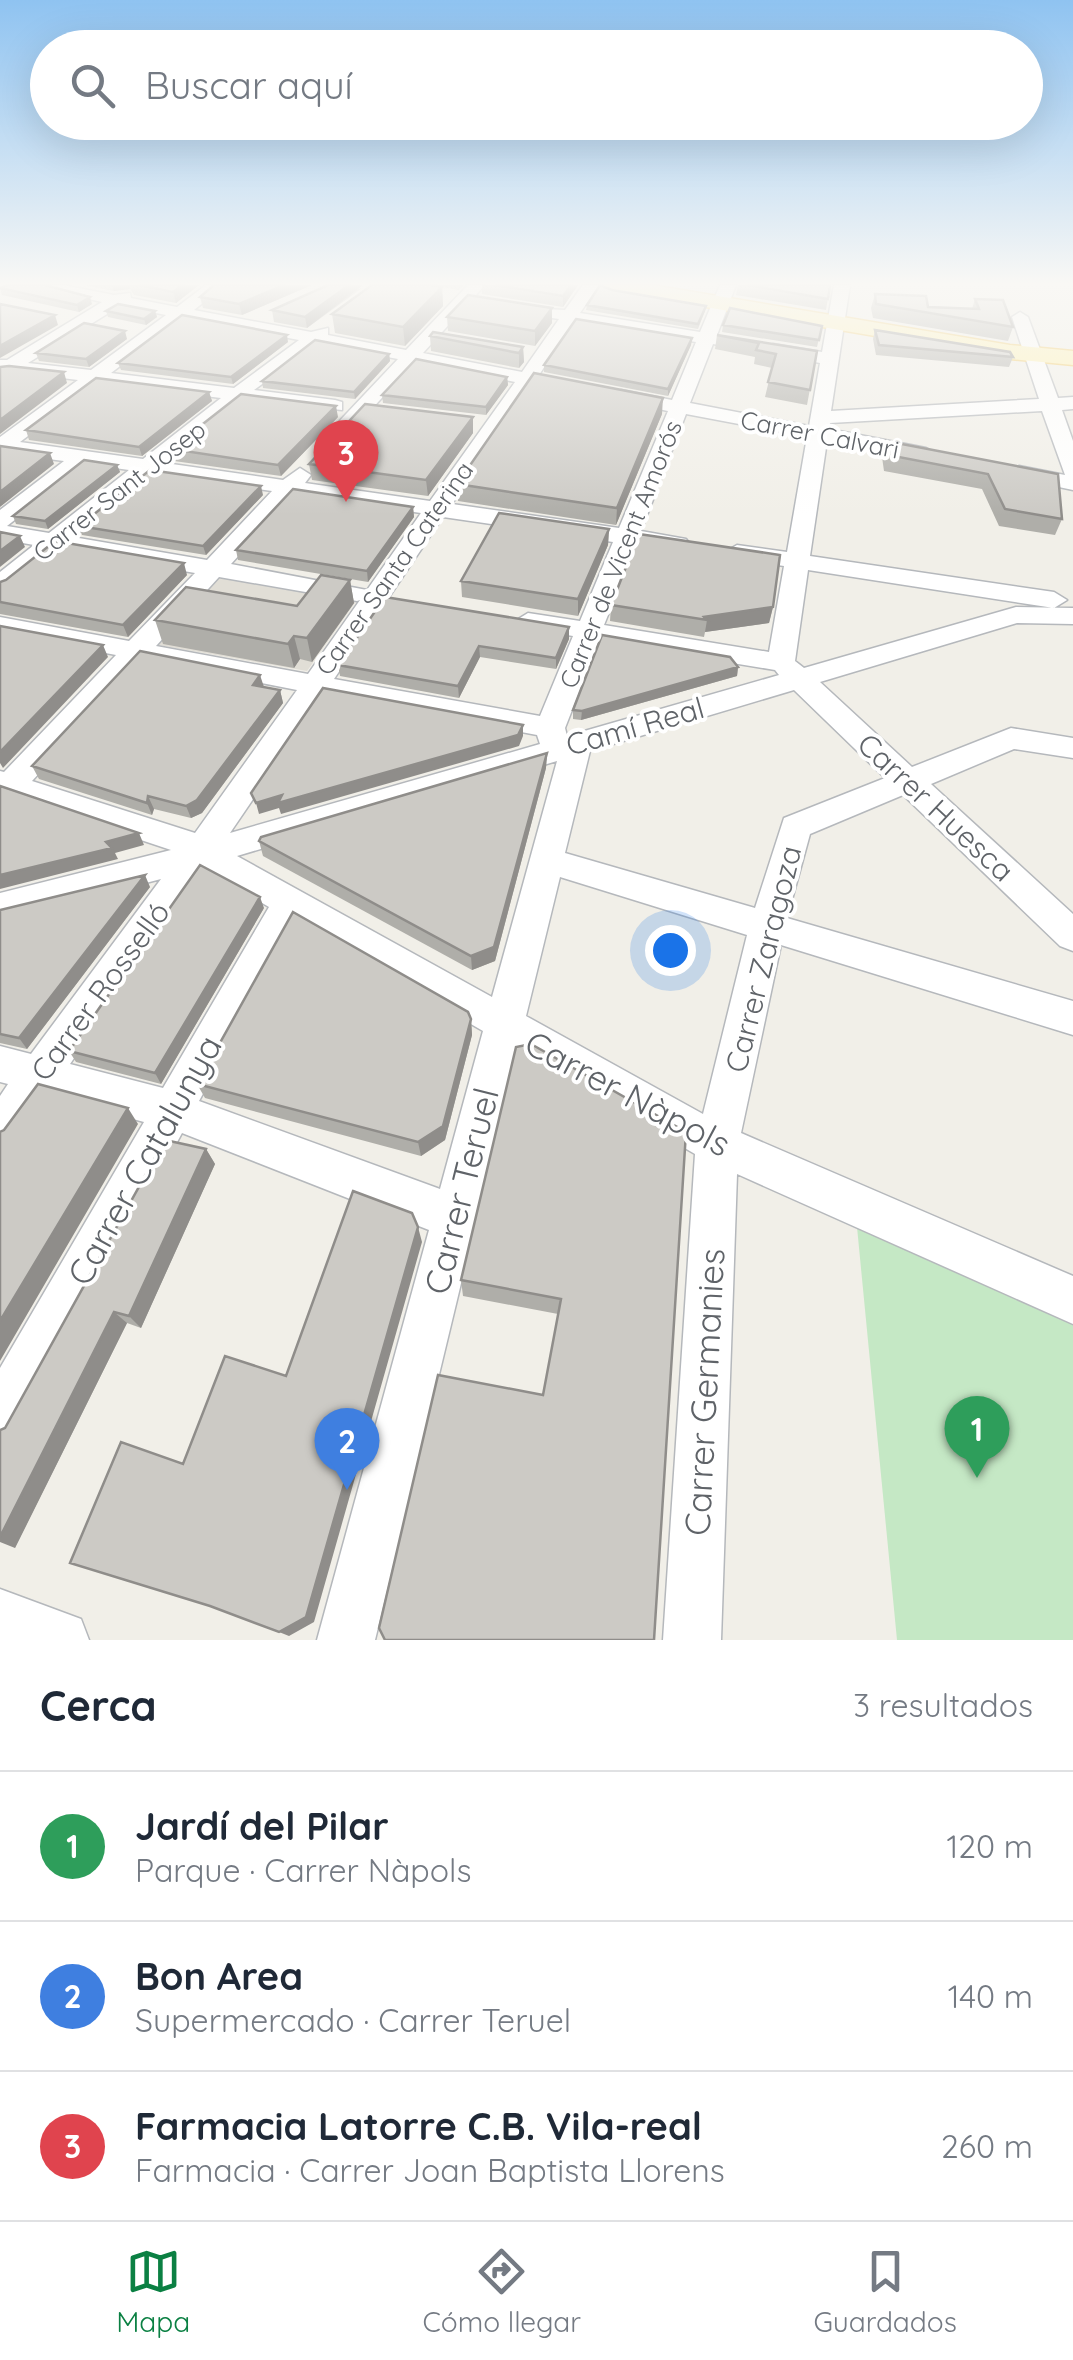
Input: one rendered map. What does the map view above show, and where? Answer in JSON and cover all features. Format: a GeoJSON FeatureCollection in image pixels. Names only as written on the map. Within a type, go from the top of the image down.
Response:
{"type":"FeatureCollection","features":[{"type":"Feature","properties":{"kind":"street"},"geometry":{"type":"LineString","coordinates":[[1,446],[95,377],[107,362]]}},
{"type":"Feature","properties":{"kind":"street","name":"Carrer Sant Josep"},"geometry":{"type":"LineString","coordinates":[[0,584],[282,362]]}},
{"type":"Feature","properties":{"kind":"street"},"geometry":{"type":"LineString","coordinates":[[5,784],[319,455],[370,411],[407,362]]}},
{"type":"Feature","properties":{"kind":"street","name":"Carrer Santa Caterina"},"geometry":{"type":"LineString","coordinates":[[200,852],[436,508],[484,425],[531,362]]}},
{"type":"Feature","properties":{"kind":"street","name":"Carrer Calvari"},"geometry":{"type":"LineString","coordinates":[[580,362],[680,407],[819,426],[953,460]]}},
{"type":"Feature","properties":{"kind":"street","name":"Carrer de Vicent Amorós"},"geometry":{"type":"LineString","coordinates":[[561,740],[589,630],[698,362]]}},
{"type":"Feature","properties":{"kind":"street"},"geometry":{"type":"LineString","coordinates":[[511,618],[779,662],[831,362]]}},
{"type":"Feature","properties":{"kind":"street"},"geometry":{"type":"LineString","coordinates":[[1036,362],[1073,472]]}},
{"type":"Feature","properties":{"kind":"street"},"geometry":{"type":"LineString","coordinates":[[3,368],[370,411]]}},
{"type":"Feature","properties":{"kind":"street"},"geometry":{"type":"LineString","coordinates":[[819,426],[1073,403]]}},
{"type":"Feature","properties":{"kind":"street"},"geometry":{"type":"LineString","coordinates":[[1,446],[1018,593],[1072,609]]}},
{"type":"Feature","properties":{"kind":"street"},"geometry":{"type":"LineString","coordinates":[[0,521],[82,457]]}},
{"type":"Feature","properties":{"kind":"street"},"geometry":{"type":"LineString","coordinates":[[992,467],[1073,483]]}},
{"type":"Feature","properties":{"kind":"street"},"geometry":{"type":"LineString","coordinates":[[0,532],[414,602]]}},
{"type":"Feature","properties":{"kind":"street","name":"Camí Real"},"geometry":{"type":"LineString","coordinates":[[0,907],[138,873],[561,740],[779,662],[1016,615],[1072,609]]}},
{"type":"Feature","properties":{"kind":"street"},"geometry":{"type":"LineString","coordinates":[[0,625],[314,684],[561,740]]}},
{"type":"Feature","properties":{"kind":"street","name":"Carrer Huesca"},"geometry":{"type":"LineString","coordinates":[[779,662],[1073,936]]}},
{"type":"Feature","properties":{"kind":"street","name":"Carrer Zaragoza"},"geometry":{"type":"LineString","coordinates":[[739,1160],[767,926],[796,827],[1011,738],[1073,748]]}},
{"type":"Feature","properties":{"kind":"street","name":"Carrer Teruel"},"geometry":{"type":"LineString","coordinates":[[346,1640],[546,860],[561,740]]}},
{"type":"Feature","properties":{"kind":"street","name":"Carrer Nàpols"},"geometry":{"type":"LineString","coordinates":[[5,784],[173,836],[739,1160],[1073,1300]]}},
{"type":"Feature","properties":{"kind":"street","name":"Carrer Rosselló"},"geometry":{"type":"LineString","coordinates":[[0,1130],[20,1068],[200,852]]}},
{"type":"Feature","properties":{"kind":"street"},"geometry":{"type":"LineString","coordinates":[[546,860],[1073,1018]]}},
{"type":"Feature","properties":{"kind":"street","name":"Carrer Catalunya"},"geometry":{"type":"LineString","coordinates":[[0,1417],[289,903]]}},
{"type":"Feature","properties":{"kind":"street"},"geometry":{"type":"LineString","coordinates":[[20,1068],[172,1110],[454,1217]]}},
{"type":"Feature","properties":{"kind":"street","name":"Carrer Germanies"},"geometry":{"type":"LineString","coordinates":[[692,1640],[739,1160]]}},
{"type":"Feature","properties":{"kind":"street"},"geometry":{"type":"LineString","coordinates":[[0,1618],[60,1640]]}},
{"type":"Feature","properties":{"kind":"shaded area"},"geometry":{"type":"Polygon","coordinates":[[[218,578],[357,600],[307,671],[153,644],[218,578]]]}},
{"type":"Feature","properties":{"kind":"green space"},"geometry":{"type":"Polygon","coordinates":[[[857,1227],[1073,1316],[1073,1640],[897,1640],[857,1227]]]}},
{"type":"Feature","properties":{"kind":"building"},"geometry":{"type":"Polygon","coordinates":[[[120,362],[252,362],[231,377],[120,362]]]}},
{"type":"Feature","properties":{"kind":"building"},"geometry":{"type":"Polygon","coordinates":[[[287,362],[382,362],[354,392],[262,381],[287,362]]]}},
{"type":"Feature","properties":{"kind":"building"},"geometry":{"type":"Polygon","coordinates":[[[414,362],[507,377],[486,407],[382,395],[414,362]]]}},
{"type":"Feature","properties":{"kind":"building"},"geometry":{"type":"Polygon","coordinates":[[[546,362],[681,362],[668,389],[544,365],[546,362]]]}},
{"type":"Feature","properties":{"kind":"building"},"geometry":{"type":"Polygon","coordinates":[[[774,362],[815,362],[810,390],[768,382],[774,362]]]}},
{"type":"Feature","properties":{"kind":"building"},"geometry":{"type":"Polygon","coordinates":[[[0,367],[64,372],[0,420],[0,367]]]}},
{"type":"Feature","properties":{"kind":"building"},"geometry":{"type":"Polygon","coordinates":[[[534,373],[663,398],[617,508],[457,484],[534,373]]]}},
{"type":"Feature","properties":{"kind":"building"},"geometry":{"type":"Polygon","coordinates":[[[96,378],[209,392],[139,447],[26,430],[96,378]]]}},
{"type":"Feature","properties":{"kind":"building"},"geometry":{"type":"Polygon","coordinates":[[[241,394],[336,406],[278,465],[171,449],[241,394]]]}},
{"type":"Feature","properties":{"kind":"building"},"geometry":{"type":"Polygon","coordinates":[[[365,404],[473,417],[426,480],[309,464],[365,404]]]}},
{"type":"Feature","properties":{"kind":"building"},"geometry":{"type":"Polygon","coordinates":[[[886,441],[1058,474],[1062,519],[1005,509],[988,474],[888,455],[886,441]]]}},
{"type":"Feature","properties":{"kind":"building"},"geometry":{"type":"Polygon","coordinates":[[[0,446],[50,453],[0,492],[0,446]]]}},
{"type":"Feature","properties":{"kind":"building"},"geometry":{"type":"Polygon","coordinates":[[[84,460],[117,465],[45,521],[13,516],[84,460]]]}},
{"type":"Feature","properties":{"kind":"building"},"geometry":{"type":"Polygon","coordinates":[[[150,470],[261,486],[203,546],[79,526],[150,470]]]}},
{"type":"Feature","properties":{"kind":"building"},"geometry":{"type":"Polygon","coordinates":[[[293,489],[413,507],[367,571],[236,550],[293,489]]]}},
{"type":"Feature","properties":{"kind":"building"},"geometry":{"type":"Polygon","coordinates":[[[499,513],[609,529],[578,599],[461,581],[499,513]]]}},
{"type":"Feature","properties":{"kind":"building"},"geometry":{"type":"Polygon","coordinates":[[[0,532],[20,536],[0,551],[0,532]]]}},
{"type":"Feature","properties":{"kind":"building"},"geometry":{"type":"Polygon","coordinates":[[[639,534],[780,555],[773,607],[704,617],[707,620],[611,605],[639,534]]]}},
{"type":"Feature","properties":{"kind":"building"},"geometry":{"type":"Polygon","coordinates":[[[55,541],[184,563],[123,625],[0,602],[0,582],[55,541]]]}},
{"type":"Feature","properties":{"kind":"building"},"geometry":{"type":"Polygon","coordinates":[[[321,575],[350,580],[307,638],[294,636],[288,644],[155,620],[186,587],[297,606],[321,575]]]}},
{"type":"Feature","properties":{"kind":"building"},"geometry":{"type":"Polygon","coordinates":[[[385,597],[569,627],[556,658],[479,646],[458,686],[338,665],[385,597]]]}},
{"type":"Feature","properties":{"kind":"building"},"geometry":{"type":"Polygon","coordinates":[[[0,626],[103,645],[0,752],[0,626]]]}},
{"type":"Feature","properties":{"kind":"building"},"geometry":{"type":"Polygon","coordinates":[[[602,635],[730,657],[738,667],[582,711],[573,710],[602,635]]]}},
{"type":"Feature","properties":{"kind":"building"},"geometry":{"type":"Polygon","coordinates":[[[140,651],[260,675],[253,685],[280,690],[197,800],[186,806],[148,796],[147,803],[32,766],[140,651]]]}},
{"type":"Feature","properties":{"kind":"building"},"geometry":{"type":"Polygon","coordinates":[[[323,688],[523,725],[518,735],[278,803],[282,795],[256,803],[251,793],[323,688]]]}},
{"type":"Feature","properties":{"kind":"building"},"geometry":{"type":"Polygon","coordinates":[[[547,753],[494,947],[471,956],[259,841],[261,837],[547,753]]]}},
{"type":"Feature","properties":{"kind":"building"},"geometry":{"type":"Polygon","coordinates":[[[0,786],[139,833],[106,842],[112,848],[0,875],[0,786]]]}},
{"type":"Feature","properties":{"kind":"building"},"geometry":{"type":"Polygon","coordinates":[[[200,865],[260,897],[155,1073],[69,1051],[200,865]]]}},
{"type":"Feature","properties":{"kind":"building"},"geometry":{"type":"Polygon","coordinates":[[[145,875],[19,1038],[0,1034],[0,910],[145,875]]]}},
{"type":"Feature","properties":{"kind":"building"},"geometry":{"type":"Polygon","coordinates":[[[293,912],[468,1012],[471,1019],[443,1126],[418,1142],[197,1084],[293,912]]]}},
{"type":"Feature","properties":{"kind":"building"},"geometry":{"type":"Polygon","coordinates":[[[531,1044],[686,1132],[654,1640],[385,1640],[379,1628],[438,1375],[543,1395],[561,1299],[461,1280],[516,1047],[531,1044]]]}},
{"type":"Feature","properties":{"kind":"building"},"geometry":{"type":"Polygon","coordinates":[[[38,1084],[128,1108],[0,1321],[0,1132],[38,1084]]]}},
{"type":"Feature","properties":{"kind":"building"},"geometry":{"type":"Polygon","coordinates":[[[165,1140],[206,1149],[129,1316],[114,1312],[0,1537],[0,1430],[5,1428],[165,1140]]]}},
{"type":"Feature","properties":{"kind":"building"},"geometry":{"type":"Polygon","coordinates":[[[353,1191],[412,1213],[418,1227],[306,1617],[279,1632],[210,1606],[70,1563],[121,1442],[183,1464],[225,1356],[286,1376],[353,1191]]]}},
{"type":"Feature","properties":{"kind":"place","name":"Farmacia Latorre C.B. Vila-real"},"geometry":{"type":"Point","coordinates":[346,502]}},
{"type":"Feature","properties":{"kind":"place","name":"Jardí del Pilar"},"geometry":{"type":"Point","coordinates":[977,1478]}},
{"type":"Feature","properties":{"kind":"place","name":"Bon Area"},"geometry":{"type":"Point","coordinates":[347,1490]}}]}
